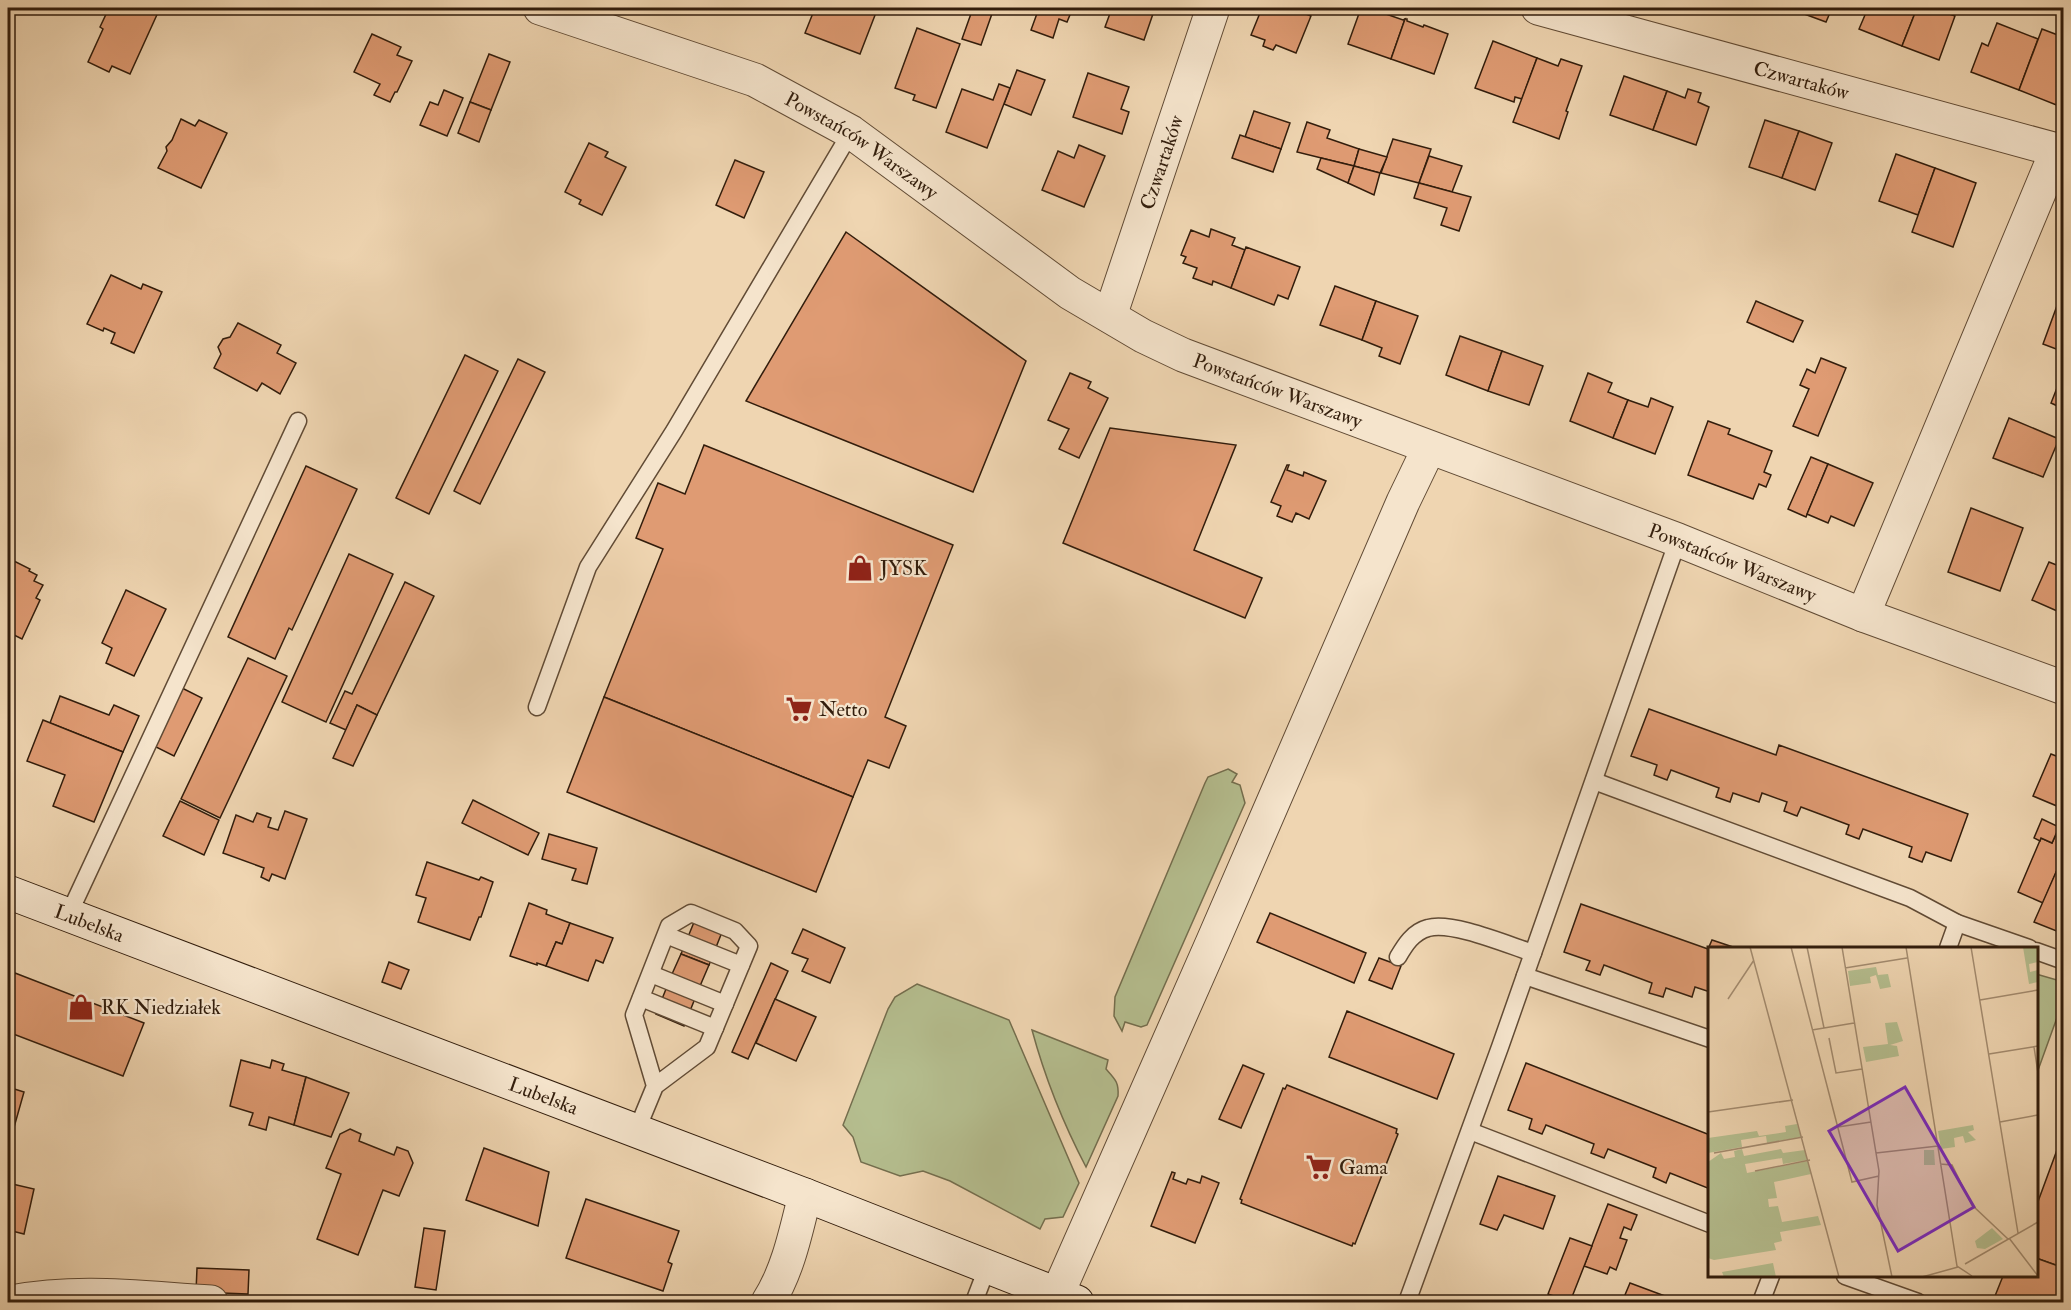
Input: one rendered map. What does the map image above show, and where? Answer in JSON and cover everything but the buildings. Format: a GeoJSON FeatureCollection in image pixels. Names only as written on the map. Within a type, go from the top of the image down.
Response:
{"type":"FeatureCollection","features":[{"type":"Feature","properties":{"kind":"street","name":"Powstańców Warszawy"},"geometry":{"type":"LineString","coordinates":[[540,8],[755,80],[851,132],[1070,293],[1183,355],[1678,540],[1863,615],[2064,688]]}},
{"type":"Feature","properties":{"kind":"street","name":"Czwartaków"},"geometry":{"type":"LineString","coordinates":[[1110,316],[1213,8]]}},
{"type":"Feature","properties":{"kind":"street","name":"Czwartaków"},"geometry":{"type":"LineString","coordinates":[[1538,8],[2060,151]]}},
{"type":"Feature","properties":{"kind":"street"},"geometry":{"type":"LineString","coordinates":[[1863,615],[2060,151]]}},
{"type":"Feature","properties":{"kind":"street"},"geometry":{"type":"LineString","coordinates":[[1067,1299],[1218,930],[1403,502],[1429,448]]}},
{"type":"Feature","properties":{"kind":"street","name":"Lubelska"},"geometry":{"type":"LineString","coordinates":[[8,892],[805,1195],[1067,1299]]}},
{"type":"Feature","properties":{"kind":"street"},"geometry":{"type":"LineString","coordinates":[[768,1302],[795,1238],[805,1195]]}},
{"type":"Feature","properties":{"kind":"street"},"geometry":{"type":"LineString","coordinates":[[11,1302],[43,1296],[96,1294],[211,1302]]}},
{"type":"Feature","properties":{"kind":"lane"},"geometry":{"type":"LineString","coordinates":[[537,707],[588,567],[674,431],[851,132]]}},
{"type":"Feature","properties":{"kind":"lane"},"geometry":{"type":"LineString","coordinates":[[68,916],[298,421]]}},
{"type":"Feature","properties":{"kind":"lane"},"geometry":{"type":"LineString","coordinates":[[1407,1302],[1470,1131],[1678,540]]}},
{"type":"Feature","properties":{"kind":"lane"},"geometry":{"type":"LineString","coordinates":[[1594,781],[1910,898],[1957,923],[2026,947]]}},
{"type":"Feature","properties":{"kind":"lane"},"geometry":{"type":"LineString","coordinates":[[636,1132],[655,1086],[707,1047],[749,946],[735,931],[691,913],[669,926],[634,1016],[655,1086]]}},
{"type":"Feature","properties":{"kind":"lane"},"geometry":{"type":"LineString","coordinates":[[1947,947],[1957,923]]}},
{"type":"Feature","properties":{"kind":"lane"},"geometry":{"type":"LineString","coordinates":[[1398,957],[1416,934],[1427,928],[1442,926],[1533,953]]}},
{"type":"Feature","properties":{"kind":"lane"},"geometry":{"type":"LineString","coordinates":[[666,934],[741,965]]}},
{"type":"Feature","properties":{"kind":"lane"},"geometry":{"type":"LineString","coordinates":[[2038,951],[2064,961]]}},
{"type":"Feature","properties":{"kind":"lane"},"geometry":{"type":"LineString","coordinates":[[651,974],[725,1004]]}},
{"type":"Feature","properties":{"kind":"lane"},"geometry":{"type":"LineString","coordinates":[[1525,976],[1708,1038]]}},
{"type":"Feature","properties":{"kind":"lane"},"geometry":{"type":"LineString","coordinates":[[641,998],[715,1028]]}},
{"type":"Feature","properties":{"kind":"lane"},"geometry":{"type":"LineString","coordinates":[[1470,1131],[1708,1223]]}},
{"type":"Feature","properties":{"kind":"lane"},"geometry":{"type":"LineString","coordinates":[[974,1302],[987,1268]]}},
{"type":"Feature","properties":{"kind":"lane"},"geometry":{"type":"LineString","coordinates":[[1761,1302],[1770,1277]]}},
{"type":"Feature","properties":{"kind":"lane"},"geometry":{"type":"LineString","coordinates":[[1850,1277],[1918,1302]]}},
{"type":"Feature","properties":{"kind":"green space"},"geometry":{"type":"Polygon","coordinates":[[[1228,769],[1237,774],[1232,782],[1240,785],[1245,803],[1147,1025],[1141,1027],[1125,1022],[1122,1031],[1114,1016],[1115,997],[1205,783],[1208,777],[1228,769]]]}},
{"type":"Feature","properties":{"kind":"green space"},"geometry":{"type":"Polygon","coordinates":[[[2038,975],[2064,982],[2063,1001],[2038,1070],[2038,975]]]}},
{"type":"Feature","properties":{"kind":"green space"},"geometry":{"type":"Polygon","coordinates":[[[917,984],[1009,1020],[1079,1183],[1063,1217],[1045,1219],[1040,1229],[950,1181],[923,1171],[900,1176],[861,1162],[853,1137],[843,1125],[888,1009],[895,997],[917,984]]]}},
{"type":"Feature","properties":{"kind":"green space"},"geometry":{"type":"Polygon","coordinates":[[[1032,1030],[1108,1060],[1106,1069],[1116,1081],[1118,1096],[1086,1167],[1055,1100],[1032,1030]]]}},
{"type":"Feature","properties":{"kind":"place","name":"JYSK"},"geometry":{"type":"Point","coordinates":[860,568]}},
{"type":"Feature","properties":{"kind":"place","name":"Netto"},"geometry":{"type":"Point","coordinates":[799,709]}},
{"type":"Feature","properties":{"kind":"place","name":"RK Niedziałek"},"geometry":{"type":"Point","coordinates":[81,1007]}},
{"type":"Feature","properties":{"kind":"place","name":"Gama"},"geometry":{"type":"Point","coordinates":[1319,1167]}}]}
